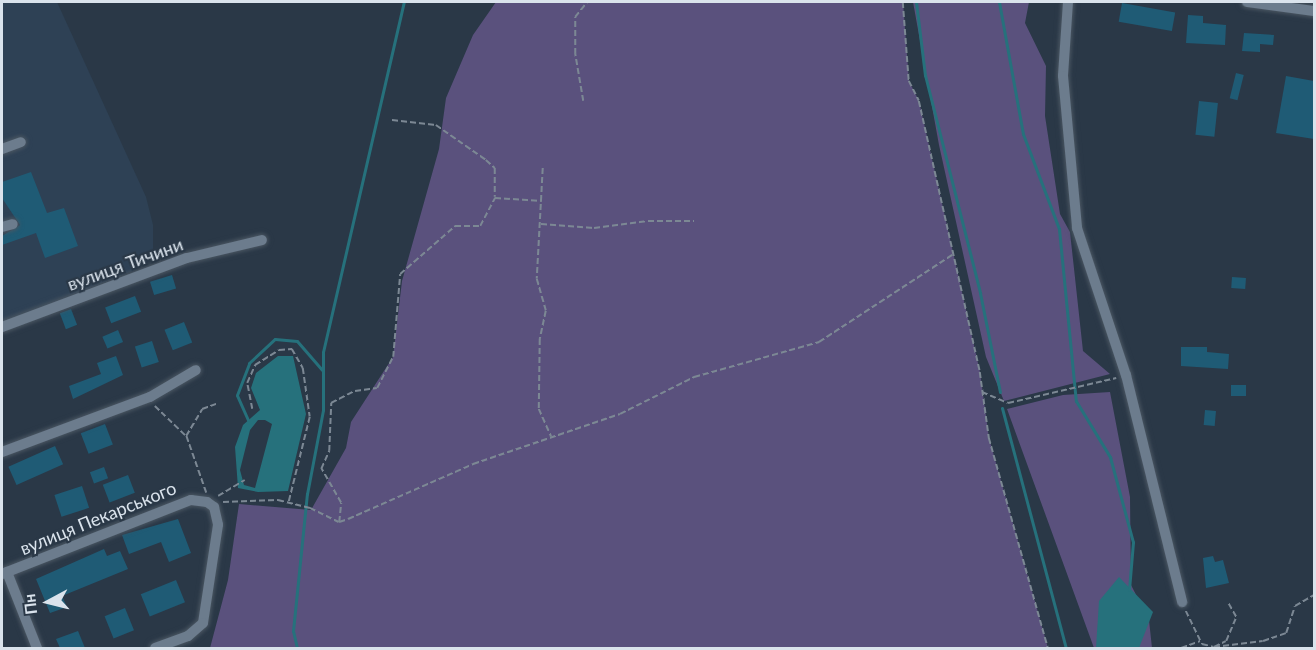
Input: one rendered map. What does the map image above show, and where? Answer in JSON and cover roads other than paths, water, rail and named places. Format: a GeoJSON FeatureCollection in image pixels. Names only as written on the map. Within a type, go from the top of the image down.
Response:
{"type":"FeatureCollection","features":[{"type":"Feature","properties":{"kind":"street"},"geometry":{"type":"LineString","coordinates":[[1068,2],[1063,76],[1077,228],[1126,375],[1182,602]]}},
{"type":"Feature","properties":{"kind":"street"},"geometry":{"type":"LineString","coordinates":[[1247,2],[1314,11]]}},
{"type":"Feature","properties":{"kind":"street"},"geometry":{"type":"LineString","coordinates":[[2,149],[21,142]]}},
{"type":"Feature","properties":{"kind":"street"},"geometry":{"type":"LineString","coordinates":[[2,228],[14,224]]}},
{"type":"Feature","properties":{"kind":"street","name":"вулиця Тичини"},"geometry":{"type":"LineString","coordinates":[[2,327],[187,258],[262,240]]}},
{"type":"Feature","properties":{"kind":"street"},"geometry":{"type":"LineString","coordinates":[[2,452],[150,397],[196,370]]}},
{"type":"Feature","properties":{"kind":"street","name":"вулиця Пекарського"},"geometry":{"type":"LineString","coordinates":[[4,573],[191,500],[207,502],[214,507],[218,525],[203,623],[188,636],[155,648]]}},
{"type":"Feature","properties":{"kind":"street"},"geometry":{"type":"LineString","coordinates":[[4,573],[37,648]]}},
{"type":"Feature","properties":{"kind":"waterway"},"geometry":{"type":"LineString","coordinates":[[297,648],[293,631],[307,494],[323,410],[323,352],[404,2]]}},
{"type":"Feature","properties":{"kind":"waterway"},"geometry":{"type":"LineString","coordinates":[[916,2],[925,75],[980,293],[1000,392]]}},
{"type":"Feature","properties":{"kind":"waterway"},"geometry":{"type":"LineString","coordinates":[[999,2],[1023,134],[1059,229],[1076,401],[1110,457],[1133,542],[1129,590]]}},
{"type":"Feature","properties":{"kind":"waterway"},"geometry":{"type":"LineString","coordinates":[[248,420],[237,395],[249,363],[275,339],[297,341],[322,370]]}},
{"type":"Feature","properties":{"kind":"waterway"},"geometry":{"type":"LineString","coordinates":[[1002,408],[1066,648]]}}]}
